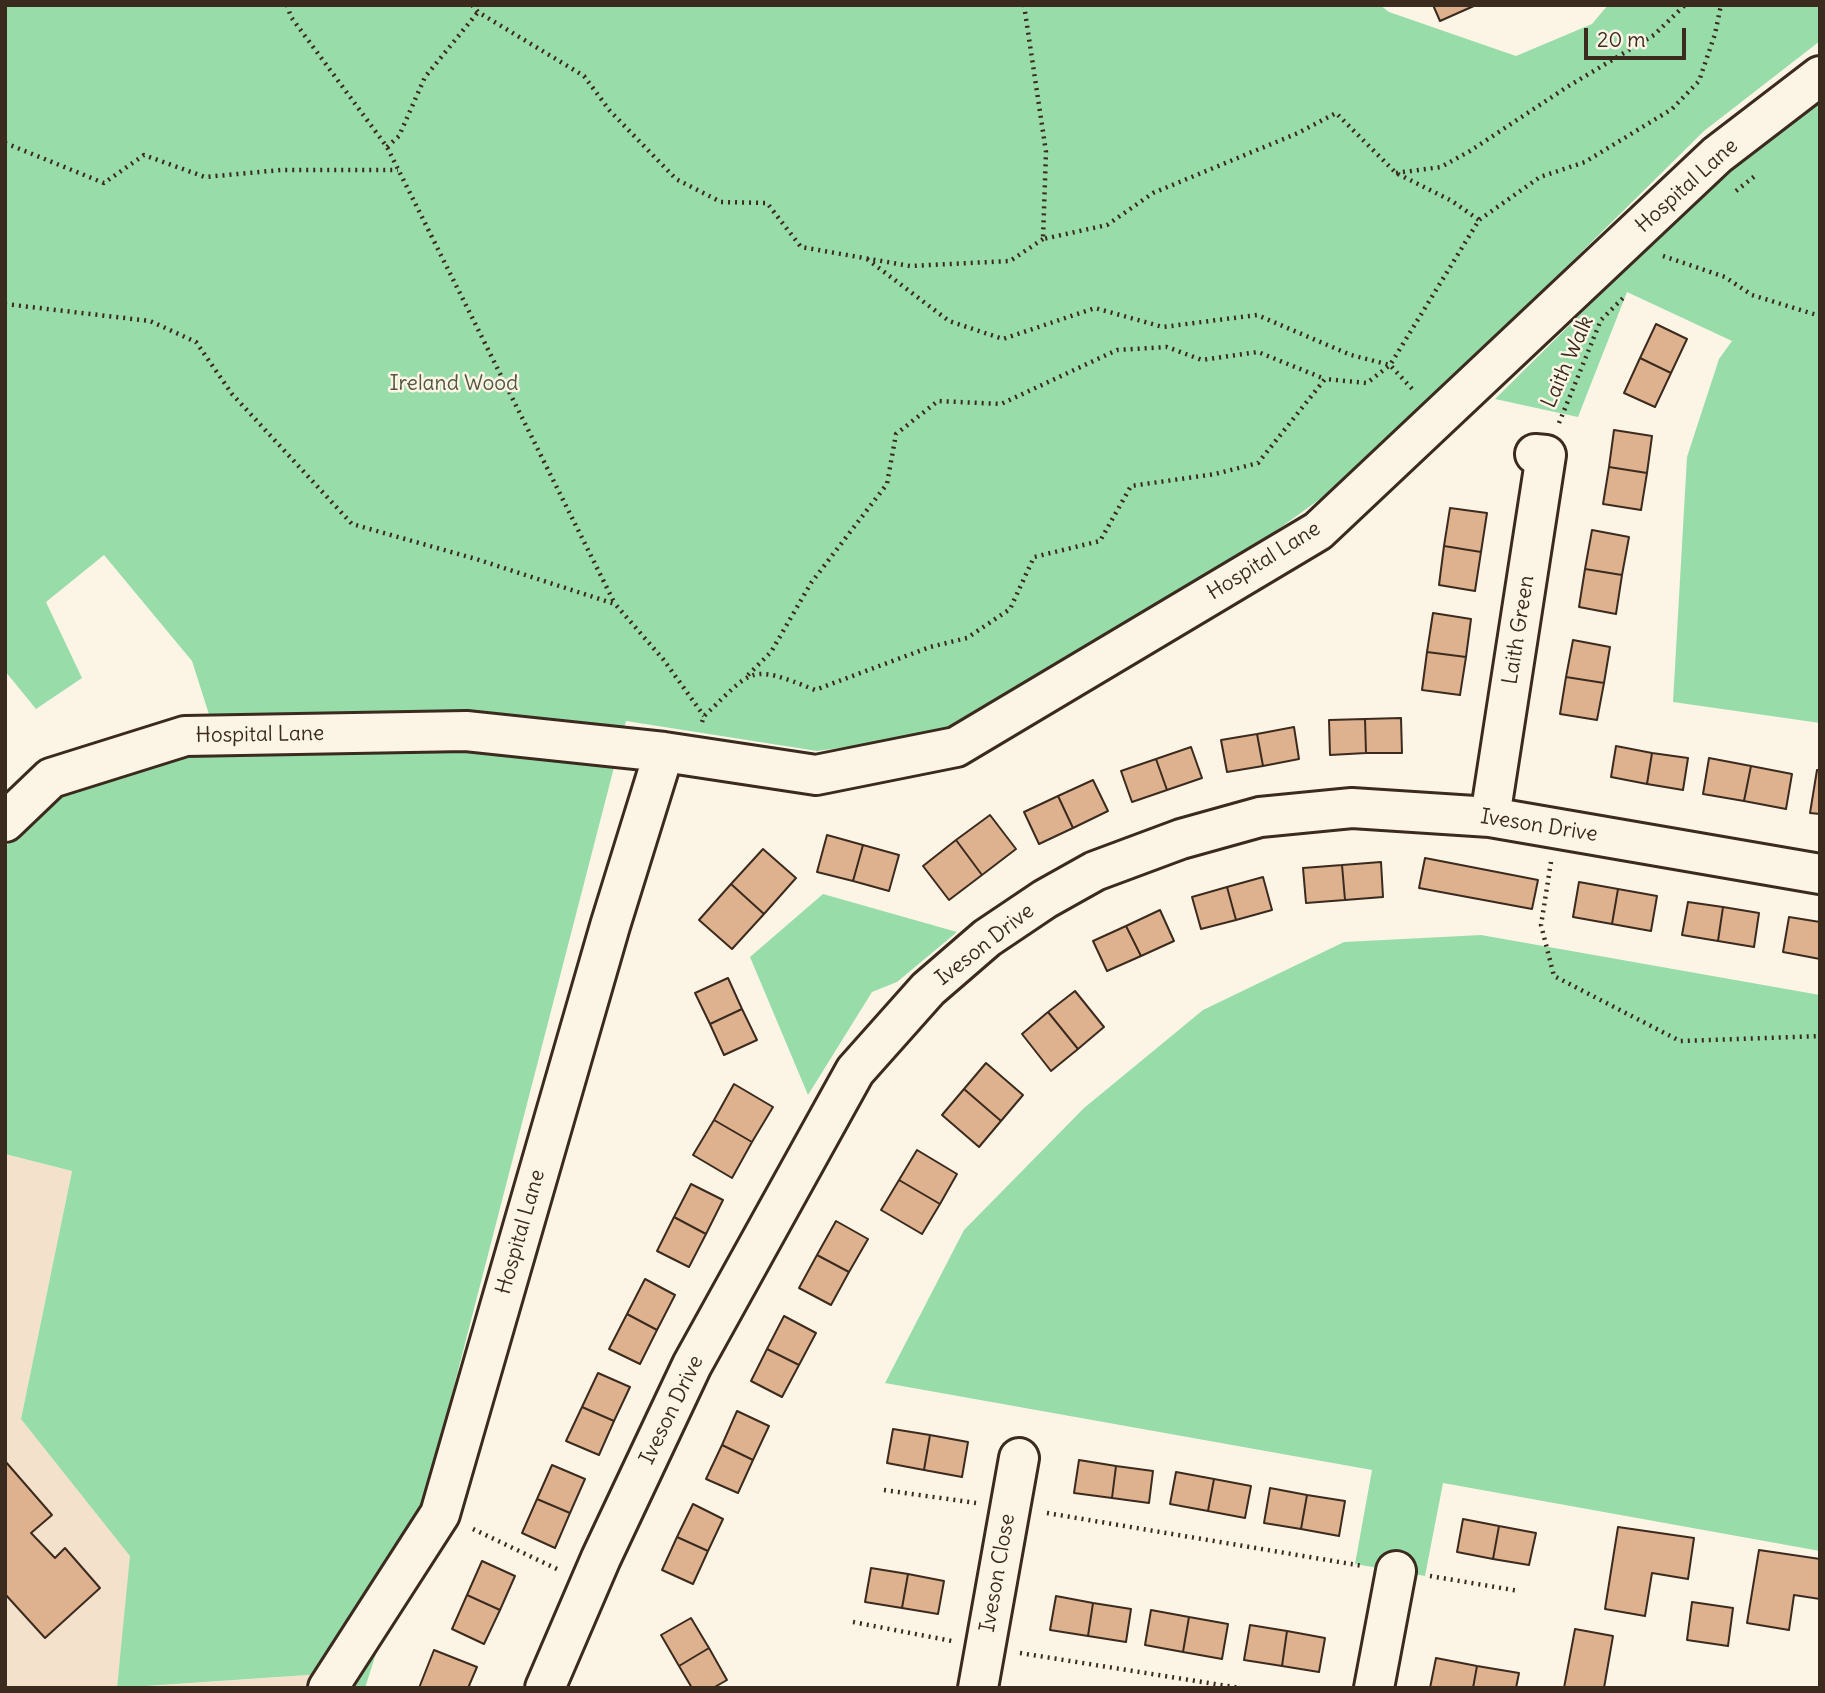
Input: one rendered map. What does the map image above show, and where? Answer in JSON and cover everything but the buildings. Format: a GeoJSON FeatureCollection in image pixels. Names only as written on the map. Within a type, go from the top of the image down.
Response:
{"type":"FeatureCollection","features":[{"type":"Feature","properties":{"kind":"street","name":"Hospital Lane"},"geometry":{"type":"LineString","coordinates":[[5,822],[51,778],[185,736],[466,731],[679,754],[816,775],[956,747],[1318,531],[1717,155],[1820,76]]}},
{"type":"Feature","properties":{"kind":"street","name":"Laith Green"},"geometry":{"type":"LineString","coordinates":[[1490,817],[1540,454]]}},
{"type":"Feature","properties":{"kind":"street","name":"Hospital Lane"},"geometry":{"type":"LineString","coordinates":[[328,1688],[440,1514],[591,993],[679,754]]}},
{"type":"Feature","properties":{"kind":"street","name":"Iveson Drive"},"geometry":{"type":"LineString","coordinates":[[545,1688],[692,1365],[855,1071],[928,989],[987,938],[1045,899],[1095,871],[1181,839],[1260,817],[1352,808],[1490,817],[1820,874]]}},
{"type":"Feature","properties":{"kind":"street","name":"Iveson Close"},"geometry":{"type":"LineString","coordinates":[[978,1688],[1019,1458]]}},
{"type":"Feature","properties":{"kind":"street"},"geometry":{"type":"LineString","coordinates":[[1374,1688],[1396,1571]]}},
{"type":"Feature","properties":{"kind":"path"},"geometry":{"type":"LineString","coordinates":[[287,5],[291,17],[387,147],[615,604],[663,659],[704,716]]}},
{"type":"Feature","properties":{"kind":"path"},"geometry":{"type":"LineString","coordinates":[[472,5],[478,12],[584,76],[610,111],[676,179],[721,202],[766,203],[801,247],[910,267],[1010,261],[1043,239],[1107,225],[1153,193],[1285,138],[1336,113],[1396,173],[1452,201],[1479,220]]}},
{"type":"Feature","properties":{"kind":"path"},"geometry":{"type":"LineString","coordinates":[[1024,5],[1046,152],[1043,239]]}},
{"type":"Feature","properties":{"kind":"path"},"geometry":{"type":"LineString","coordinates":[[679,754],[704,716],[771,652],[811,583],[887,484],[896,434],[938,401],[1001,404],[1117,350],[1167,347],[1202,360],[1258,352],[1325,379],[1367,383],[1390,365],[1479,220],[1540,177],[1585,162],[1672,109],[1699,81],[1715,34],[1721,5]]}},
{"type":"Feature","properties":{"kind":"path"},"geometry":{"type":"LineString","coordinates":[[1396,173],[1441,167],[1470,151],[1567,87],[1654,36],[1684,6]]}},
{"type":"Feature","properties":{"kind":"path"},"geometry":{"type":"LineString","coordinates":[[387,147],[399,136],[425,77],[478,12]]}},
{"type":"Feature","properties":{"kind":"path"},"geometry":{"type":"LineString","coordinates":[[5,143],[104,183],[144,155],[205,177],[281,170],[398,170]]}},
{"type":"Feature","properties":{"kind":"path"},"geometry":{"type":"LineString","coordinates":[[1733,193],[1764,169]]}},
{"type":"Feature","properties":{"kind":"path"},"geometry":{"type":"LineString","coordinates":[[1655,265],[1671,248]]}},
{"type":"Feature","properties":{"kind":"path"},"geometry":{"type":"LineString","coordinates":[[1663,256],[1725,277],[1752,295],[1820,316]]}},
{"type":"Feature","properties":{"kind":"path"},"geometry":{"type":"LineString","coordinates":[[867,259],[949,321],[1003,339],[1095,308],[1163,327],[1257,315],[1351,355],[1390,365]]}},
{"type":"Feature","properties":{"kind":"path","name":"Laith Walk"},"geometry":{"type":"LineString","coordinates":[[1540,454],[1601,320],[1628,293]]}},
{"type":"Feature","properties":{"kind":"path"},"geometry":{"type":"LineString","coordinates":[[5,304],[150,321],[196,342],[232,394],[352,524],[476,559],[615,604]]}},
{"type":"Feature","properties":{"kind":"path"},"geometry":{"type":"LineString","coordinates":[[748,676],[770,672],[815,690],[930,647],[967,638],[1010,609],[1034,557],[1100,541],[1131,486],[1216,474],[1258,463],[1325,379]]}},
{"type":"Feature","properties":{"kind":"path"},"geometry":{"type":"LineString","coordinates":[[1556,828],[1541,925],[1554,976],[1680,1041],[1820,1036]]}},
{"type":"Feature","properties":{"kind":"path"},"geometry":{"type":"LineString","coordinates":[[884,1490],[1009,1507],[1519,1591]]}},
{"type":"Feature","properties":{"kind":"path"},"geometry":{"type":"LineString","coordinates":[[440,1514],[590,1585]]}},
{"type":"Feature","properties":{"kind":"path"},"geometry":{"type":"LineString","coordinates":[[853,1622],[986,1647],[1240,1688]]}},
{"type":"Feature","properties":{"kind":"shaded area"},"geometry":{"type":"Polygon","coordinates":[[[5,1154],[72,1171],[21,1419],[131,1556],[117,1688],[5,1688],[5,1154]]]}},
{"type":"Feature","properties":{"kind":"shaded area"},"geometry":{"type":"Polygon","coordinates":[[[323,1674],[319,1688],[123,1688],[323,1674]]]}},
{"type":"Feature","properties":{"kind":"green space","name":"Ireland Wood"},"geometry":{"type":"Polygon","coordinates":[[[5,5],[1380,5],[1389,12],[1516,56],[1592,24],[1608,5],[1820,5],[1820,41],[1704,131],[1363,468],[1230,564],[943,734],[817,751],[626,721],[423,1506],[365,1688],[319,1688],[322,1674],[117,1688],[130,1556],[21,1419],[72,1171],[5,1154],[5,847],[67,788],[220,749],[192,661],[104,555],[46,602],[82,678],[36,709],[5,671],[5,5]]]}},
{"type":"Feature","properties":{"kind":"green space"},"geometry":{"type":"Polygon","coordinates":[[[1820,95],[1820,723],[1673,702],[1687,457],[1719,359],[1732,341],[1627,292],[1578,417],[1495,399],[1728,168],[1820,95]]]}},
{"type":"Feature","properties":{"kind":"green space"},"geometry":{"type":"Polygon","coordinates":[[[823,894],[957,932],[897,982],[872,992],[808,1095],[750,957],[823,894]]]}},
{"type":"Feature","properties":{"kind":"green space"},"geometry":{"type":"Polygon","coordinates":[[[1481,935],[1820,995],[1820,1551],[1443,1483],[1425,1576],[1355,1564],[1372,1470],[885,1383],[964,1230],[1084,1108],[1203,1010],[1344,942],[1481,935]]]}}]}
